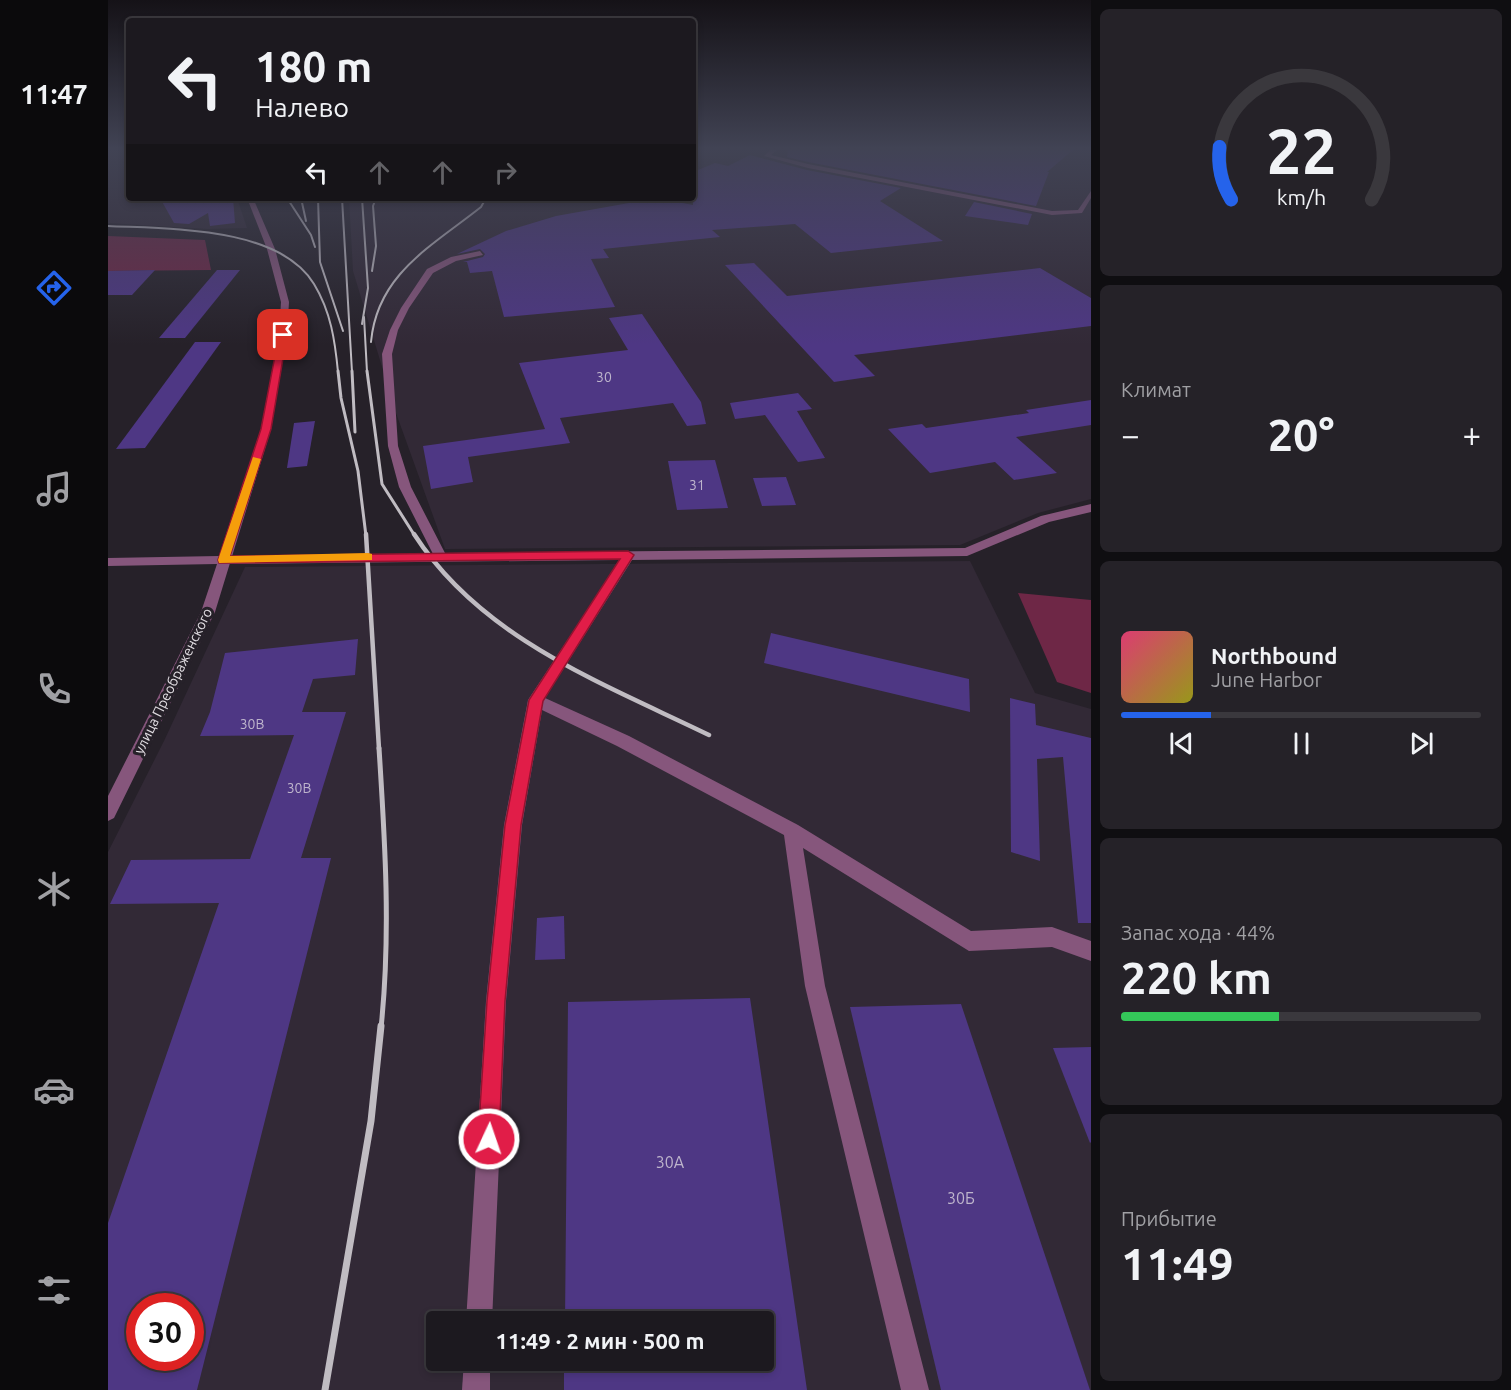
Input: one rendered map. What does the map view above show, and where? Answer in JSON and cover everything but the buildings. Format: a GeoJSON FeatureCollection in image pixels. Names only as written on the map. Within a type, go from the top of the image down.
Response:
{"type":"FeatureCollection","features":[{"type":"Feature","properties":{"kind":"street","name":"улица Преображенского"},"geometry":{"type":"LineString","coordinates":[[108,813],[208,612],[266,429],[283,335],[285,302],[256,215]]}},
{"type":"Feature","properties":{"kind":"street"},"geometry":{"type":"LineString","coordinates":[[440,556],[405,487],[393,446],[388,407],[387,354],[394,330],[405,308],[430,271],[454,259],[480,254]]}},
{"type":"Feature","properties":{"kind":"street"},"geometry":{"type":"LineString","coordinates":[[108,562],[440,556],[966,552],[1045,519],[1091,508]]}},
{"type":"Feature","properties":{"kind":"street"},"geometry":{"type":"LineString","coordinates":[[480,1311],[497,990],[513,825],[536,700],[628,555]]}},
{"type":"Feature","properties":{"kind":"street"},"geometry":{"type":"LineString","coordinates":[[536,700],[623,741],[792,831],[969,941],[1052,937],[1091,951]]}},
{"type":"Feature","properties":{"kind":"street"},"geometry":{"type":"LineString","coordinates":[[792,831],[815,986],[915,1390]]}},
{"type":"Feature","properties":{"kind":"street"},"geometry":{"type":"LineString","coordinates":[[476,1390],[477,1371]]}},
{"type":"Feature","properties":{"kind":"shaded area"},"geometry":{"type":"Polygon","coordinates":[[[108,215],[243,215],[247,228],[208,229],[108,223],[108,215]]]}},
{"type":"Feature","properties":{"kind":"shaded area"},"geometry":{"type":"Polygon","coordinates":[[[350,215],[1091,215],[1091,499],[1038,513],[960,545],[445,549],[396,413],[353,271],[350,215]]]}},
{"type":"Feature","properties":{"kind":"shaded area"},"geometry":{"type":"Polygon","coordinates":[[[108,236],[205,240],[211,270],[108,271],[108,236]]]}},
{"type":"Feature","properties":{"kind":"shaded area"},"geometry":{"type":"Polygon","coordinates":[[[970,561],[1035,693],[1091,709],[1091,1390],[108,1390],[108,852],[164,741],[245,567],[970,561]]]}},
{"type":"Feature","properties":{"kind":"shaded area"},"geometry":{"type":"Polygon","coordinates":[[[1018,593],[1091,600],[1091,693],[1057,682],[1018,593]]]}},
{"type":"Feature","properties":{"kind":"railway"},"geometry":{"type":"LineString","coordinates":[[298,215],[311,235],[315,247]]}},
{"type":"Feature","properties":{"kind":"railway"},"geometry":{"type":"LineString","coordinates":[[305,215],[306,221]]}},
{"type":"Feature","properties":{"kind":"railway"},"geometry":{"type":"LineString","coordinates":[[319,215],[320,262],[343,331]]}},
{"type":"Feature","properties":{"kind":"railway"},"geometry":{"type":"LineString","coordinates":[[343,215],[352,372]]}},
{"type":"Feature","properties":{"kind":"railway"},"geometry":{"type":"LineString","coordinates":[[362,324],[368,288],[363,215]]}},
{"type":"Feature","properties":{"kind":"railway"},"geometry":{"type":"LineString","coordinates":[[372,271],[376,246],[374,215]]}},
{"type":"Feature","properties":{"kind":"railway"},"geometry":{"type":"LineString","coordinates":[[371,342],[375,318],[396,280],[426,249],[471,215]]}},
{"type":"Feature","properties":{"kind":"railway"},"geometry":{"type":"LineString","coordinates":[[108,226],[190,230],[220,234],[249,241],[275,251],[298,265],[314,284],[324,305],[331,327],[338,372]]}},
{"type":"Feature","properties":{"kind":"railway"},"geometry":{"type":"LineString","coordinates":[[364,317],[367,372]]}},
{"type":"Feature","properties":{"kind":"railway"},"geometry":{"type":"LineString","coordinates":[[338,371],[341,398],[358,471],[366,536]]}},
{"type":"Feature","properties":{"kind":"railway"},"geometry":{"type":"LineString","coordinates":[[352,371],[355,432]]}},
{"type":"Feature","properties":{"kind":"railway"},"geometry":{"type":"LineString","coordinates":[[367,371],[382,484],[415,536]]}},
{"type":"Feature","properties":{"kind":"railway"},"geometry":{"type":"LineString","coordinates":[[366,534],[379,749]]}},
{"type":"Feature","properties":{"kind":"railway"},"geometry":{"type":"LineString","coordinates":[[414,534],[442,571],[474,602],[509,630],[587,676],[709,735]]}},
{"type":"Feature","properties":{"kind":"railway"},"geometry":{"type":"LineString","coordinates":[[379,748],[386,923],[381,1028]]}},
{"type":"Feature","properties":{"kind":"railway"},"geometry":{"type":"LineString","coordinates":[[325,1390],[371,1121],[381,1026]]}},
{"type":"Feature","properties":{"kind":"slow traffic"},"geometry":{"type":"LineString","coordinates":[[256,459],[223,560],[368,557]]}},
{"type":"Feature","properties":{"kind":"route"},"geometry":{"type":"LineString","coordinates":[[283,335],[266,429],[223,560],[628,555],[536,700],[513,825],[496,1001],[489,1139]]}}]}
